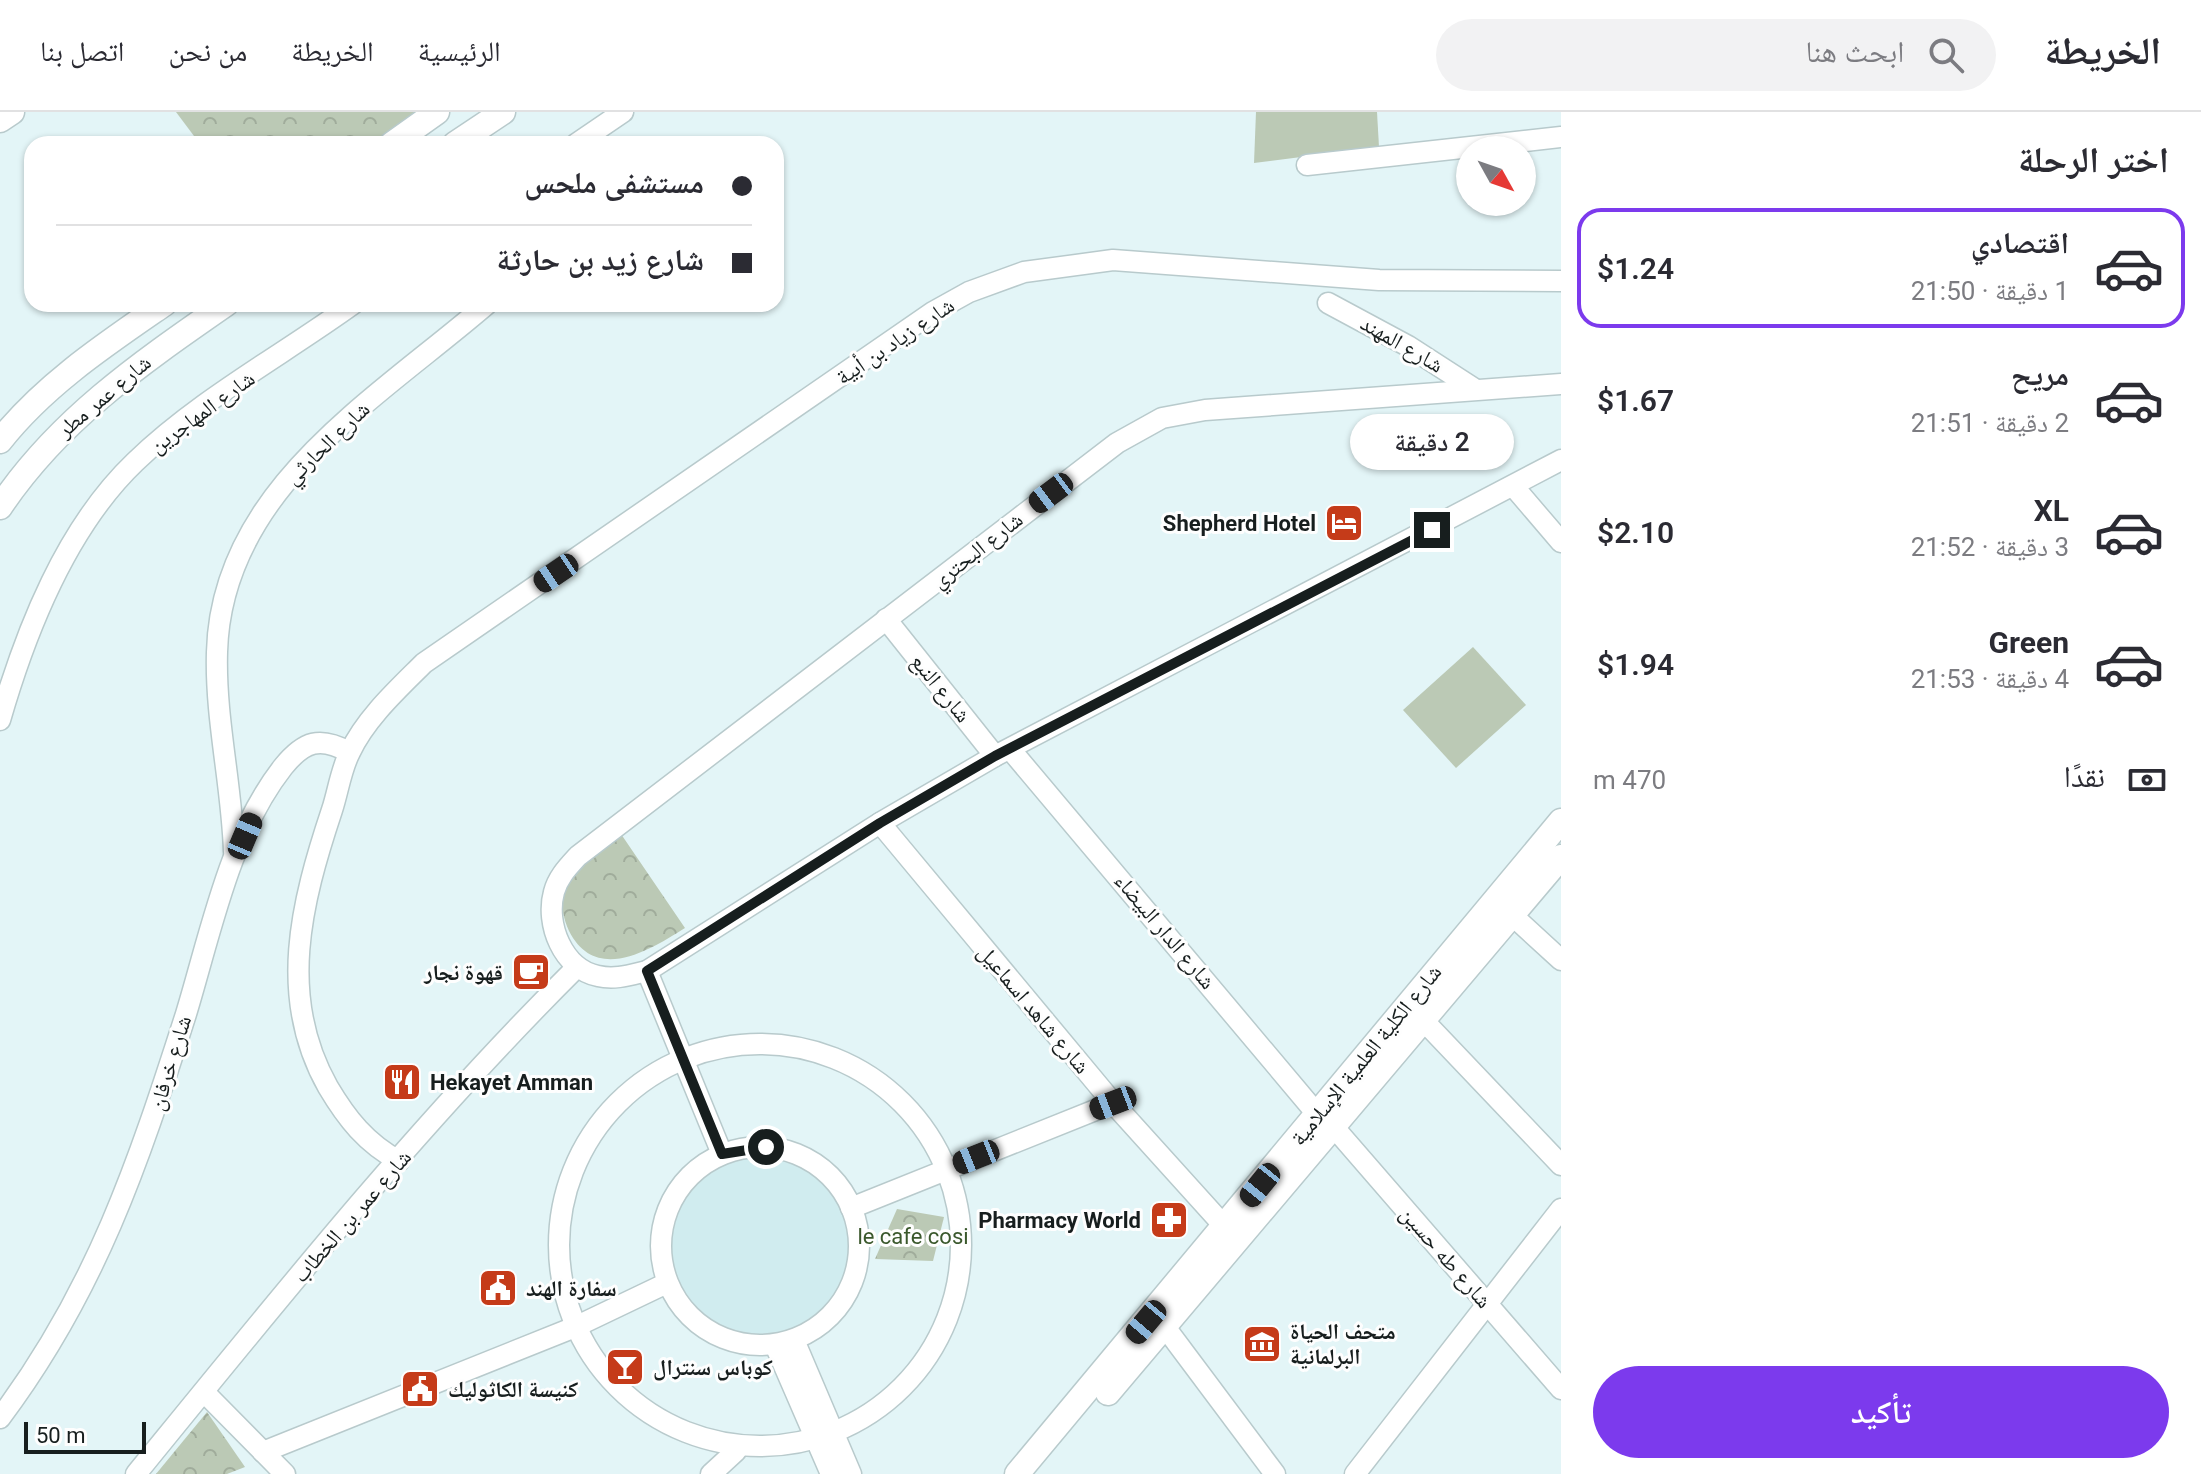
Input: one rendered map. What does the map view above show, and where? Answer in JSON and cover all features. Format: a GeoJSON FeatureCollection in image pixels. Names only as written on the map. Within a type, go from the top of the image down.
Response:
{"type":"FeatureCollection","features":[{"type":"Feature","properties":{"kind":"main road"},"geometry":{"type":"LineString","coordinates":[[0,120],[12,112]]}},
{"type":"Feature","properties":{"kind":"main road"},"geometry":{"type":"LineString","coordinates":[[403,136],[437,112]]}},
{"type":"Feature","properties":{"kind":"main road"},"geometry":{"type":"LineString","coordinates":[[467,136],[503,112]]}},
{"type":"Feature","properties":{"kind":"main road","name":"شارع عمر مطر"},"geometry":{"type":"LineString","coordinates":[[0,441],[25,411],[52,386],[153,312]]}},
{"type":"Feature","properties":{"kind":"main road","name":"شارع عمر مطر"},"geometry":{"type":"LineString","coordinates":[[0,507],[48,443],[81,411],[215,312]]}},
{"type":"Feature","properties":{"kind":"main road","name":"شارع الكلية العلمية الإسلامية"},"geometry":{"type":"LineString","coordinates":[[1038,1474],[1165,1327],[1561,821]]}},
{"type":"Feature","properties":{"kind":"main road","name":"شارع الكلية العلمية الإسلامية"},"geometry":{"type":"LineString","coordinates":[[1017,1474],[1225,1227],[1324,1120],[1423,1020],[1561,857]]}},
{"type":"Feature","properties":{"kind":"street"},"geometry":{"type":"LineString","coordinates":[[588,136],[623,112]]}},
{"type":"Feature","properties":{"kind":"street"},"geometry":{"type":"LineString","coordinates":[[1307,165],[1561,137]]}},
{"type":"Feature","properties":{"kind":"street","name":"شارع زياد بن أبية"},"geometry":{"type":"LineString","coordinates":[[349,752],[388,700],[424,663],[933,312],[969,292],[1046,268],[1139,259],[1379,280],[1561,281]]}},
{"type":"Feature","properties":{"kind":"street","name":"شارع المهند"},"geometry":{"type":"LineString","coordinates":[[1328,303],[1419,352],[1473,388]]}},
{"type":"Feature","properties":{"kind":"street","name":"شارع المهاجرين"},"geometry":{"type":"LineString","coordinates":[[0,720],[26,645],[52,587],[75,539],[100,501],[165,435],[342,312]]}},
{"type":"Feature","properties":{"kind":"street","name":"شارع الحارثي"},"geometry":{"type":"LineString","coordinates":[[234,860],[231,785],[219,706],[217,650],[224,610],[246,542],[260,516],[297,466],[478,312]]}},
{"type":"Feature","properties":{"kind":"street","name":"شارع البحتري"},"geometry":{"type":"LineString","coordinates":[[577,967],[564,953],[554,931],[551,909],[562,874],[578,856],[1117,443],[1162,418],[1205,410],[1473,388],[1561,384]]}},
{"type":"Feature","properties":{"kind":"street"},"geometry":{"type":"LineString","coordinates":[[577,967],[596,976],[620,978],[647,971],[880,823],[1003,752],[1561,460]]}},
{"type":"Feature","properties":{"kind":"street"},"geometry":{"type":"LineString","coordinates":[[1514,487],[1561,542]]}},
{"type":"Feature","properties":{"kind":"street","name":"شارع النبع"},"geometry":{"type":"LineString","coordinates":[[886,619],[1003,752]]}},
{"type":"Feature","properties":{"kind":"street","name":"شارع خرفان"},"geometry":{"type":"LineString","coordinates":[[0,1418],[59,1334],[111,1229],[146,1140],[234,860],[268,789],[295,755],[320,741],[330,741],[349,752]]}},
{"type":"Feature","properties":{"kind":"street"},"geometry":{"type":"LineString","coordinates":[[349,752],[307,894],[297,955],[298,1002],[322,1077],[344,1115],[377,1148],[399,1161]]}},
{"type":"Feature","properties":{"kind":"street","name":"شارع الدار البيضاء"},"geometry":{"type":"LineString","coordinates":[[1003,752],[1324,1120]]}},
{"type":"Feature","properties":{"kind":"street","name":"شارع شاهد اسماعيل"},"geometry":{"type":"LineString","coordinates":[[880,823],[1113,1103],[1225,1227]]}},
{"type":"Feature","properties":{"kind":"street"},"geometry":{"type":"LineString","coordinates":[[1513,916],[1561,960]]}},
{"type":"Feature","properties":{"kind":"street","name":"شارع عمر بن الخطاب"},"geometry":{"type":"LineString","coordinates":[[136,1474],[399,1161],[490,1057],[577,967]]}},
{"type":"Feature","properties":{"kind":"street"},"geometry":{"type":"LineString","coordinates":[[647,971],[722,1154]]}},
{"type":"Feature","properties":{"kind":"street"},"geometry":{"type":"LineString","coordinates":[[1423,1020],[1561,1165]]}},
{"type":"Feature","properties":{"kind":"street"},"geometry":{"type":"LineString","coordinates":[[755,1044],[800,1049],[842,1062],[898,1096],[933,1134],[949,1168],[960,1207],[963,1240],[953,1296],[935,1340],[910,1377],[881,1403],[824,1434],[779,1449],[736,1451],[703,1443],[653,1417],[602,1369],[575,1327],[561,1268],[566,1203],[575,1167],[612,1109],[637,1087],[682,1059],[717,1047],[755,1044]]}},
{"type":"Feature","properties":{"kind":"street"},"geometry":{"type":"LineString","coordinates":[[851,1208],[1113,1103]]}},
{"type":"Feature","properties":{"kind":"street","name":"شارع طه حسين"},"geometry":{"type":"LineString","coordinates":[[1324,1120],[1561,1389]]}},
{"type":"Feature","properties":{"kind":"street"},"geometry":{"type":"LineString","coordinates":[[766,1147],[798,1155],[826,1172],[851,1208],[858,1252],[846,1294],[825,1320],[784,1342],[752,1345],[725,1339],[700,1326],[681,1307],[667,1283],[661,1258],[661,1232],[668,1207],[691,1176],[722,1154],[766,1147]]}},
{"type":"Feature","properties":{"kind":"street"},"geometry":{"type":"LineString","coordinates":[[1355,1474],[1485,1302],[1561,1209]]}},
{"type":"Feature","properties":{"kind":"street"},"geometry":{"type":"LineString","coordinates":[[263,1452],[575,1327],[667,1283]]}},
{"type":"Feature","properties":{"kind":"street"},"geometry":{"type":"LineString","coordinates":[[1165,1327],[1275,1474]]}},
{"type":"Feature","properties":{"kind":"street"},"geometry":{"type":"LineString","coordinates":[[784,1342],[824,1434],[851,1474]]}},
{"type":"Feature","properties":{"kind":"street"},"geometry":{"type":"LineString","coordinates":[[204,1392],[285,1474]]}},
{"type":"Feature","properties":{"kind":"street"},"geometry":{"type":"LineString","coordinates":[[824,1434],[831,1474]]}},
{"type":"Feature","properties":{"kind":"street"},"geometry":{"type":"LineString","coordinates":[[711,1474],[736,1451]]}},
{"type":"Feature","properties":{"kind":"shaded area"},"geometry":{"type":"Polygon","coordinates":[[[759,1150],[795,1157],[825,1178],[846,1208],[853,1244],[846,1280],[825,1310],[795,1331],[759,1338],[723,1331],[693,1310],[672,1280],[665,1244],[672,1208],[693,1178],[723,1157],[759,1150]]]}},
{"type":"Feature","properties":{"kind":"green space"},"geometry":{"type":"Polygon","coordinates":[[[176,112],[416,112],[384,136],[194,136],[176,112]]]}},
{"type":"Feature","properties":{"kind":"green space"},"geometry":{"type":"Polygon","coordinates":[[[1256,112],[1377,112],[1379,147],[1254,163],[1256,112]]]}},
{"type":"Feature","properties":{"kind":"green space"},"geometry":{"type":"Polygon","coordinates":[[[1473,647],[1526,705],[1456,768],[1403,710],[1473,647]]]}},
{"type":"Feature","properties":{"kind":"green space"},"geometry":{"type":"Polygon","coordinates":[[[621,834],[685,928],[640,953],[608,959],[594,956],[580,947],[567,927],[562,900],[574,874],[621,834]]]}},
{"type":"Feature","properties":{"kind":"green space","name":"le cafe cosi"},"geometry":{"type":"Polygon","coordinates":[[[897,1209],[944,1217],[933,1261],[875,1259],[897,1209]]]}},
{"type":"Feature","properties":{"kind":"green space"},"geometry":{"type":"Polygon","coordinates":[[[207,1412],[245,1467],[227,1474],[156,1474],[207,1412]]]}},
{"type":"Feature","properties":{"kind":"place","name":"Shepherd Hotel"},"geometry":{"type":"Point","coordinates":[1344,523]}},
{"type":"Feature","properties":{"kind":"place","name":"قهوة نجار"},"geometry":{"type":"Point","coordinates":[531,972]}},
{"type":"Feature","properties":{"kind":"place","name":"Hekayet Amman"},"geometry":{"type":"Point","coordinates":[402,1082]}},
{"type":"Feature","properties":{"kind":"place","name":"Pharmacy World"},"geometry":{"type":"Point","coordinates":[1169,1220]}},
{"type":"Feature","properties":{"kind":"place","name":"سفارة الهند"},"geometry":{"type":"Point","coordinates":[498,1288]}},
{"type":"Feature","properties":{"kind":"place","name":"متحف الحياة البرلمانية"},"geometry":{"type":"Point","coordinates":[1262,1344]}},
{"type":"Feature","properties":{"kind":"place","name":"كوباس سنترال"},"geometry":{"type":"Point","coordinates":[625,1367]}},
{"type":"Feature","properties":{"kind":"place","name":"كنيسة الكاثوليك"},"geometry":{"type":"Point","coordinates":[420,1389]}},
{"type":"Feature","properties":{"kind":"route"},"geometry":{"type":"LineString","coordinates":[[766,1147],[743,1148],[722,1154],[647,971],[733,920],[880,823],[995,756],[1432,530]]}}]}
